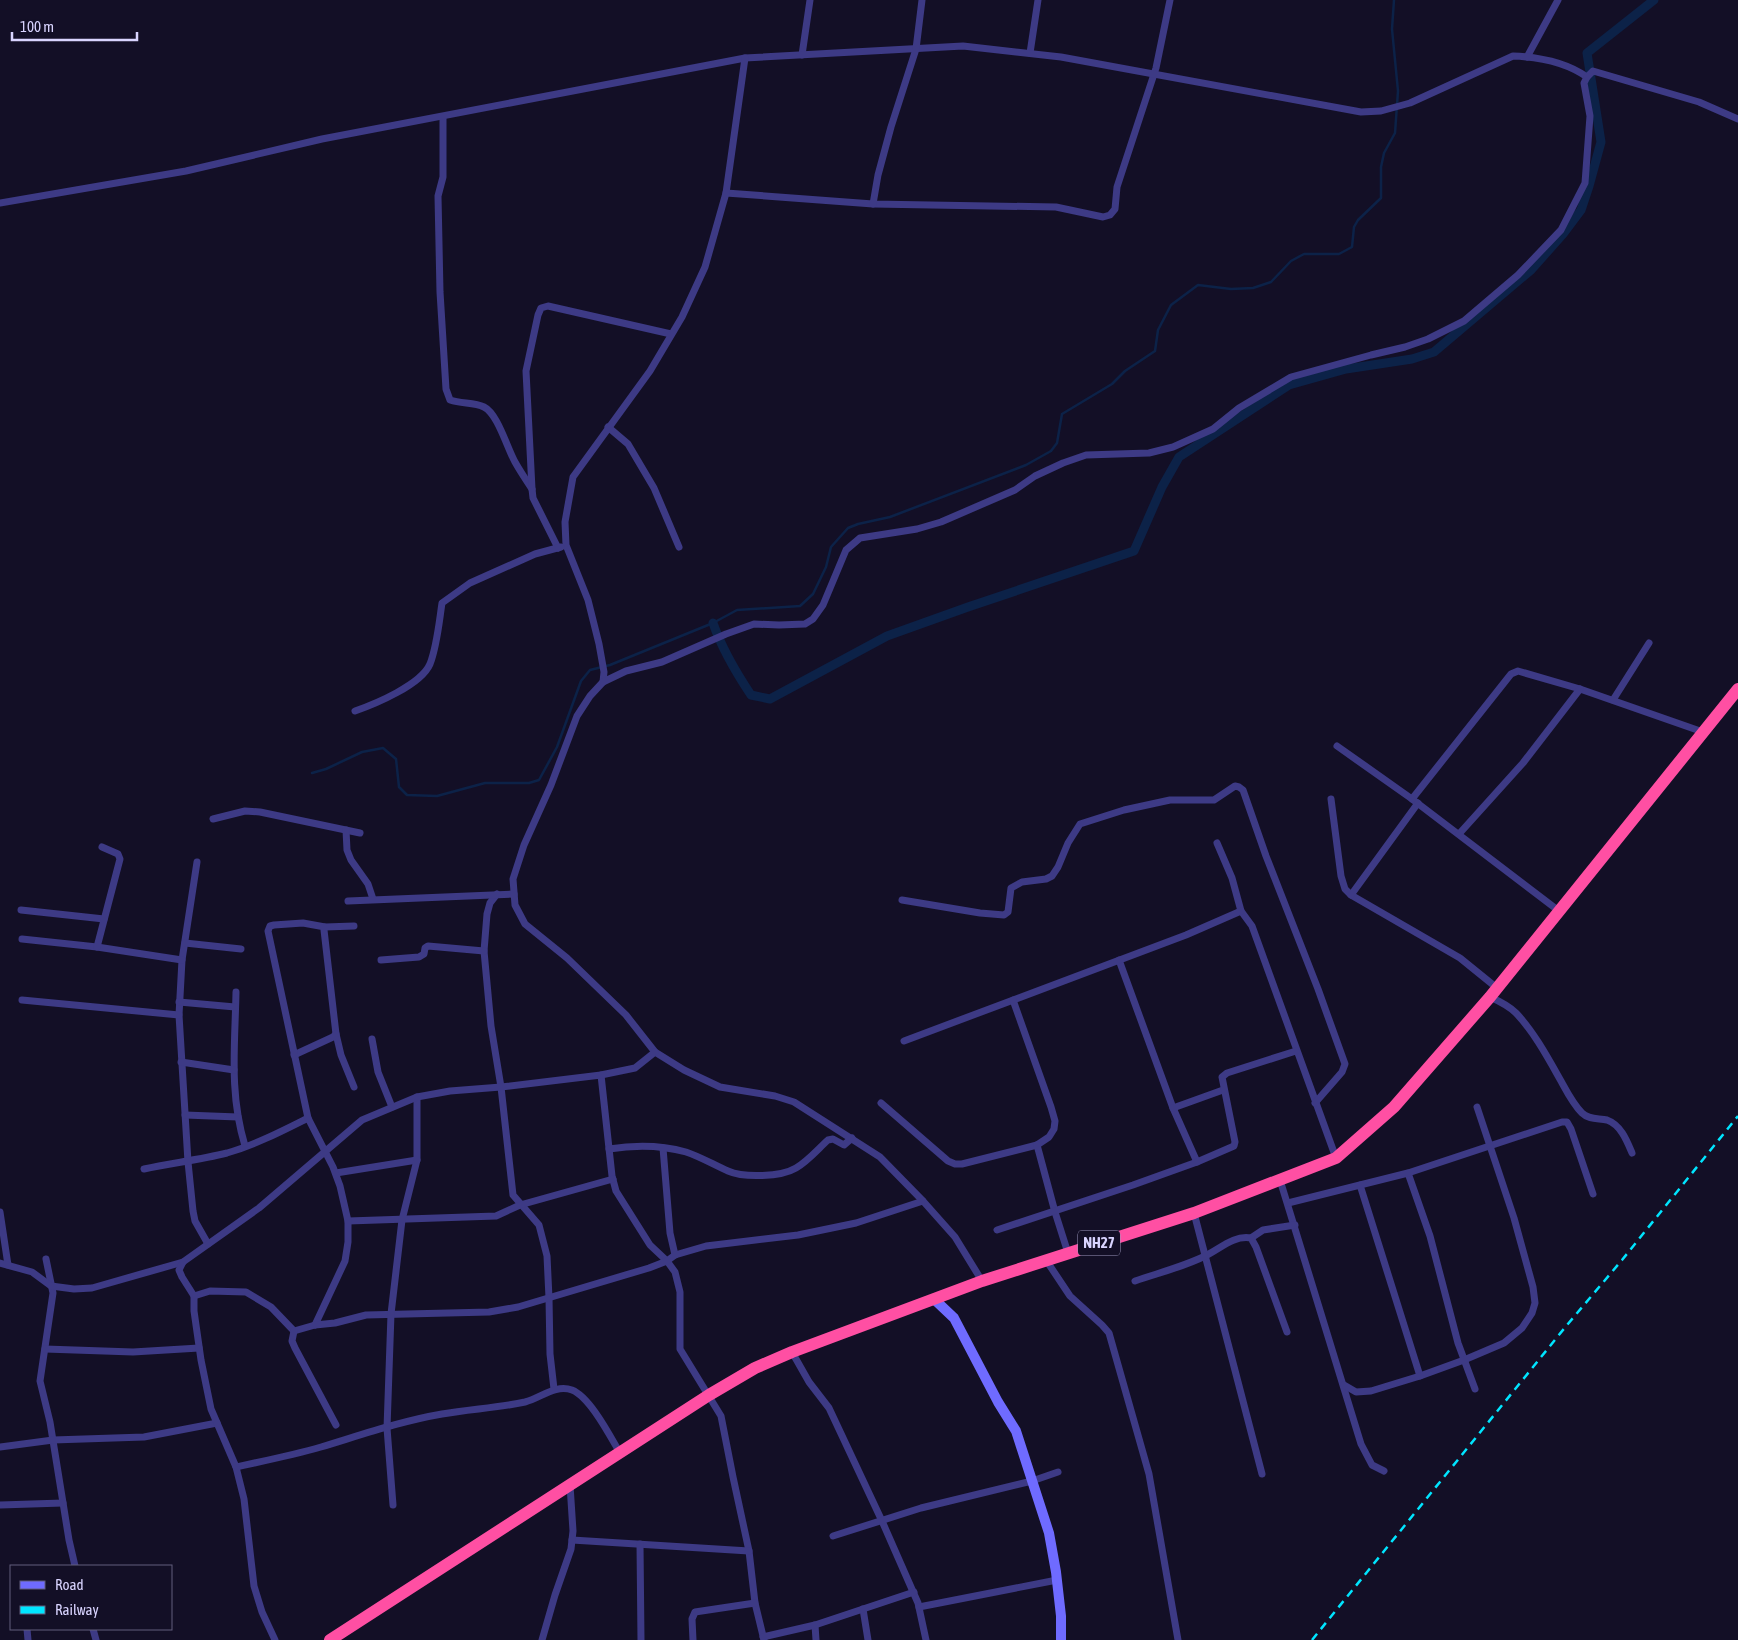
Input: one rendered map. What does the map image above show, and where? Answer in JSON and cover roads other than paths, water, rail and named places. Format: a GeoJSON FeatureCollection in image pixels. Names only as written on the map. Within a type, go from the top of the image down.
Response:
{"type":"FeatureCollection","features":[{"type":"Feature","properties":{"kind":"highway","name":"NH27"},"geometry":{"type":"LineString","coordinates":[[330,1640],[709,1395],[755,1368],[792,1352],[982,1281],[1194,1213],[1336,1158],[1394,1106],[1493,993],[1738,689]]}},
{"type":"Feature","properties":{"kind":"street"},"geometry":{"type":"LineString","coordinates":[[802,55],[810,0]]}},
{"type":"Feature","properties":{"kind":"street"},"geometry":{"type":"LineString","coordinates":[[873,204],[890,127],[916,49],[922,0]]}},
{"type":"Feature","properties":{"kind":"street"},"geometry":{"type":"LineString","coordinates":[[1030,54],[1038,0]]}},
{"type":"Feature","properties":{"kind":"street"},"geometry":{"type":"LineString","coordinates":[[726,193],[873,204],[1056,207],[1103,217],[1110,215],[1115,210],[1117,187],[1154,74],[1170,0]]}},
{"type":"Feature","properties":{"kind":"street"},"geometry":{"type":"LineString","coordinates":[[1527,57],[1558,0]]}},
{"type":"Feature","properties":{"kind":"street"},"geometry":{"type":"LineString","coordinates":[[0,203],[186,171],[322,139],[744,58],[963,46],[1061,57],[1361,112],[1381,111],[1410,103],[1512,56],[1527,57],[1574,68],[1587,77]]}},
{"type":"Feature","properties":{"kind":"street"},"geometry":{"type":"LineString","coordinates":[[603,682],[604,672],[588,600],[566,545],[565,522],[574,477],[608,427],[650,371],[682,316],[705,267],[726,193],[744,58]]}},
{"type":"Feature","properties":{"kind":"street"},"geometry":{"type":"LineString","coordinates":[[982,1281],[955,1237],[880,1157],[794,1102],[775,1096],[720,1087],[684,1070],[655,1052],[626,1015],[566,958],[525,924],[515,905],[513,879],[524,845],[551,785],[577,716],[590,696],[603,682],[626,671],[662,662],[754,624],[805,624],[813,619],[823,605],[846,550],[860,538],[917,529],[941,522],[1015,490],[1042,472],[1086,455],[1149,453],[1173,447],[1213,429],[1239,408],[1291,377],[1371,355],[1405,348],[1464,321],[1518,275],[1562,230],[1585,183],[1590,116],[1584,84],[1587,77],[1593,71],[1699,102],[1738,119]]}},
{"type":"Feature","properties":{"kind":"street"},"geometry":{"type":"LineString","coordinates":[[443,117],[443,177],[438,196],[440,292],[446,389],[450,400],[460,404],[475,404],[487,408],[494,418],[515,462],[532,489]]}},
{"type":"Feature","properties":{"kind":"street"},"geometry":{"type":"LineString","coordinates":[[558,548],[533,498],[532,489],[526,371],[541,308],[548,306],[671,334]]}},
{"type":"Feature","properties":{"kind":"street"},"geometry":{"type":"LineString","coordinates":[[608,427],[628,444],[654,488],[679,547]]}},
{"type":"Feature","properties":{"kind":"street"},"geometry":{"type":"LineString","coordinates":[[355,711],[386,699],[418,678],[429,666],[442,603],[470,584],[535,554],[566,545]]}},
{"type":"Feature","properties":{"kind":"street"},"geometry":{"type":"LineString","coordinates":[[1613,700],[1649,643]]}},
{"type":"Feature","properties":{"kind":"street"},"geometry":{"type":"LineString","coordinates":[[1352,895],[1415,801],[1511,674],[1518,671],[1527,672],[1703,732]]}},
{"type":"Feature","properties":{"kind":"street"},"geometry":{"type":"LineString","coordinates":[[1459,834],[1523,763],[1580,689]]}},
{"type":"Feature","properties":{"kind":"street"},"geometry":{"type":"LineString","coordinates":[[1337,746],[1415,801],[1559,911]]}},
{"type":"Feature","properties":{"kind":"street"},"geometry":{"type":"LineString","coordinates":[[902,900],[980,914],[1004,915],[1008,912],[1011,888],[1022,882],[1046,879],[1052,876],[1068,843],[1080,824],[1124,810],[1170,800],[1214,800],[1235,786],[1239,787],[1243,790],[1345,1064],[1342,1072],[1315,1104]]}},
{"type":"Feature","properties":{"kind":"street"},"geometry":{"type":"LineString","coordinates":[[1331,799],[1341,876],[1345,889],[1352,895],[1460,958],[1493,993],[1516,1013],[1573,1102],[1584,1115],[1593,1119],[1607,1120],[1615,1124],[1624,1136],[1632,1153]]}},
{"type":"Feature","properties":{"kind":"street"},"geometry":{"type":"LineString","coordinates":[[213,819],[245,811],[260,812],[360,832]]}},
{"type":"Feature","properties":{"kind":"street"},"geometry":{"type":"LineString","coordinates":[[346,830],[347,850],[351,860],[368,884],[373,899]]}},
{"type":"Feature","properties":{"kind":"street"},"geometry":{"type":"LineString","coordinates":[[1217,842],[1232,878],[1242,911],[1252,926],[1336,1158]]}},
{"type":"Feature","properties":{"kind":"street"},"geometry":{"type":"LineString","coordinates":[[97,947],[120,859],[118,854],[102,847]]}},
{"type":"Feature","properties":{"kind":"street"},"geometry":{"type":"LineString","coordinates":[[197,862],[182,960],[178,1015],[188,1162],[195,1221],[208,1244]]}},
{"type":"Feature","properties":{"kind":"street"},"geometry":{"type":"LineString","coordinates":[[497,894],[490,904],[487,914],[484,951],[491,1026],[501,1088],[513,1195],[539,1225],[547,1256],[550,1354],[554,1389]]}},
{"type":"Feature","properties":{"kind":"street"},"geometry":{"type":"LineString","coordinates":[[348,901],[514,894]]}},
{"type":"Feature","properties":{"kind":"street"},"geometry":{"type":"LineString","coordinates":[[21,910],[104,919]]}},
{"type":"Feature","properties":{"kind":"street"},"geometry":{"type":"LineString","coordinates":[[904,1041],[1186,935],[1242,911]]}},
{"type":"Feature","properties":{"kind":"street"},"geometry":{"type":"LineString","coordinates":[[315,1324],[345,1261],[348,1242],[348,1221],[336,1173],[308,1118],[268,928],[274,925],[303,923],[325,927],[354,926]]}},
{"type":"Feature","properties":{"kind":"street"},"geometry":{"type":"LineString","coordinates":[[325,927],[336,1034],[341,1055],[354,1087]]}},
{"type":"Feature","properties":{"kind":"street"},"geometry":{"type":"LineString","coordinates":[[22,939],[97,947],[182,960]]}},
{"type":"Feature","properties":{"kind":"street"},"geometry":{"type":"LineString","coordinates":[[185,943],[241,949]]}},
{"type":"Feature","properties":{"kind":"street"},"geometry":{"type":"LineString","coordinates":[[381,960],[419,957],[424,954],[425,948],[428,946],[484,951]]}},
{"type":"Feature","properties":{"kind":"street"},"geometry":{"type":"LineString","coordinates":[[1119,960],[1173,1108],[1197,1162]]}},
{"type":"Feature","properties":{"kind":"street"},"geometry":{"type":"LineString","coordinates":[[236,992],[234,1086],[238,1117],[245,1146]]}},
{"type":"Feature","properties":{"kind":"street"},"geometry":{"type":"LineString","coordinates":[[22,1000],[178,1015]]}},
{"type":"Feature","properties":{"kind":"street"},"geometry":{"type":"LineString","coordinates":[[881,1103],[954,1164],[972,1162],[1037,1145],[1049,1136],[1054,1129],[1055,1122],[1014,1000]]}},
{"type":"Feature","properties":{"kind":"street"},"geometry":{"type":"LineString","coordinates":[[179,1002],[236,1007]]}},
{"type":"Feature","properties":{"kind":"street"},"geometry":{"type":"LineString","coordinates":[[294,1055],[336,1034]]}},
{"type":"Feature","properties":{"kind":"street"},"geometry":{"type":"LineString","coordinates":[[372,1039],[378,1072],[392,1107]]}},
{"type":"Feature","properties":{"kind":"street"},"geometry":{"type":"LineString","coordinates":[[997,1230],[1055,1212],[1197,1162],[1234,1146],[1232,1124],[1222,1077],[1227,1073],[1296,1051]]}},
{"type":"Feature","properties":{"kind":"street"},"geometry":{"type":"LineString","coordinates":[[0,1263],[32,1272],[51,1286],[74,1289],[92,1288],[183,1262],[259,1208],[362,1120],[417,1096],[450,1091],[501,1088],[601,1075],[636,1068],[655,1052]]}},
{"type":"Feature","properties":{"kind":"street"},"geometry":{"type":"LineString","coordinates":[[181,1062],[234,1070]]}},
{"type":"Feature","properties":{"kind":"street"},"geometry":{"type":"LineString","coordinates":[[601,1075],[609,1149],[616,1191],[650,1245],[667,1261],[675,1272],[680,1292],[680,1349],[721,1416],[732,1477],[749,1551],[756,1603],[764,1639],[814,1625],[914,1592]]}},
{"type":"Feature","properties":{"kind":"street"},"geometry":{"type":"LineString","coordinates":[[1173,1108],[1224,1090]]}},
{"type":"Feature","properties":{"kind":"street"},"geometry":{"type":"LineString","coordinates":[[394,1506],[387,1428],[391,1314],[402,1220],[417,1160],[417,1096]]}},
{"type":"Feature","properties":{"kind":"street"},"geometry":{"type":"LineString","coordinates":[[1344,1385],[1356,1392],[1362,1392],[1420,1376],[1464,1360],[1504,1343],[1522,1328],[1532,1313],[1535,1302],[1533,1288],[1514,1218],[1477,1107]]}},
{"type":"Feature","properties":{"kind":"street"},"geometry":{"type":"LineString","coordinates":[[185,1115],[238,1117]]}},
{"type":"Feature","properties":{"kind":"street"},"geometry":{"type":"LineString","coordinates":[[144,1169],[188,1162],[245,1146],[260,1141],[308,1118]]}},
{"type":"Feature","properties":{"kind":"street"},"geometry":{"type":"LineString","coordinates":[[1288,1204],[1408,1173],[1562,1122],[1567,1122],[1593,1194]]}},
{"type":"Feature","properties":{"kind":"street"},"geometry":{"type":"LineString","coordinates":[[609,1149],[632,1146],[685,1152],[709,1160],[729,1172],[749,1176],[776,1174],[795,1168],[828,1140],[833,1139],[844,1145],[852,1138]]}},
{"type":"Feature","properties":{"kind":"street"},"geometry":{"type":"LineString","coordinates":[[1037,1145],[1068,1253]]}},
{"type":"Feature","properties":{"kind":"street"},"geometry":{"type":"LineString","coordinates":[[663,1148],[670,1233],[676,1255]]}},
{"type":"Feature","properties":{"kind":"street"},"geometry":{"type":"LineString","coordinates":[[336,1173],[417,1160]]}},
{"type":"Feature","properties":{"kind":"street"},"geometry":{"type":"LineString","coordinates":[[1408,1173],[1430,1236],[1448,1307],[1475,1389]]}},
{"type":"Feature","properties":{"kind":"street"},"geometry":{"type":"LineString","coordinates":[[348,1221],[496,1216],[520,1205],[613,1179]]}},
{"type":"Feature","properties":{"kind":"street"},"geometry":{"type":"LineString","coordinates":[[1280,1180],[1362,1444],[1372,1465],[1384,1471]]}},
{"type":"Feature","properties":{"kind":"street"},"geometry":{"type":"LineString","coordinates":[[1360,1185],[1420,1376]]}},
{"type":"Feature","properties":{"kind":"street"},"geometry":{"type":"LineString","coordinates":[[294,1331],[315,1324],[335,1322],[366,1315],[489,1312],[518,1307],[649,1268],[667,1261],[676,1255],[706,1246],[798,1235],[856,1223],[923,1201]]}},
{"type":"Feature","properties":{"kind":"street"},"geometry":{"type":"LineString","coordinates":[[0,1212],[8,1265]]}},
{"type":"Feature","properties":{"kind":"street"},"geometry":{"type":"LineString","coordinates":[[1194,1213],[1262,1474]]}},
{"type":"Feature","properties":{"kind":"street"},"geometry":{"type":"LineString","coordinates":[[1135,1281],[1205,1256],[1230,1241],[1244,1237],[1251,1238],[1264,1230],[1295,1225]]}},
{"type":"Feature","properties":{"kind":"street"},"geometry":{"type":"LineString","coordinates":[[1251,1238],[1256,1247],[1286,1332]]}},
{"type":"Feature","properties":{"kind":"street"},"geometry":{"type":"LineString","coordinates":[[46,1258],[53,1293],[40,1381],[53,1440],[75,1565]]}},
{"type":"Feature","properties":{"kind":"street"},"geometry":{"type":"LineString","coordinates":[[1046,1260],[1070,1296],[1109,1333],[1149,1474],[1178,1640]]}},
{"type":"Feature","properties":{"kind":"street"},"geometry":{"type":"LineString","coordinates":[[183,1262],[179,1270],[194,1296],[199,1348],[211,1409],[236,1467],[244,1499],[254,1586],[262,1612],[275,1640]]}},
{"type":"Feature","properties":{"kind":"street"},"geometry":{"type":"LineString","coordinates":[[194,1296],[210,1292],[246,1292],[271,1307],[286,1325],[294,1331]]}},
{"type":"Feature","properties":{"kind":"street"},"geometry":{"type":"LineString","coordinates":[[935,1300],[954,1318],[998,1402],[1016,1431],[1049,1533],[1057,1580],[1061,1616],[1061,1640]]}},
{"type":"Feature","properties":{"kind":"street"},"geometry":{"type":"LineString","coordinates":[[294,1331],[292,1341],[295,1348],[336,1425]]}},
{"type":"Feature","properties":{"kind":"street"},"geometry":{"type":"LineString","coordinates":[[45,1349],[133,1352],[199,1348]]}},
{"type":"Feature","properties":{"kind":"street"},"geometry":{"type":"LineString","coordinates":[[792,1352],[809,1382],[829,1408],[914,1592],[926,1640]]}},
{"type":"Feature","properties":{"kind":"street"},"geometry":{"type":"LineString","coordinates":[[236,1467],[320,1447],[442,1414],[538,1399],[554,1389],[571,1390],[582,1397],[601,1421],[620,1453]]}},
{"type":"Feature","properties":{"kind":"street"},"geometry":{"type":"LineString","coordinates":[[0,1447],[53,1440],[144,1437],[217,1423]]}},
{"type":"Feature","properties":{"kind":"street"},"geometry":{"type":"LineString","coordinates":[[833,1536],[882,1522],[921,1508],[1032,1481],[1058,1472]]}},
{"type":"Feature","properties":{"kind":"street"},"geometry":{"type":"LineString","coordinates":[[542,1640],[555,1594],[571,1549],[573,1531],[570,1485]]}},
{"type":"Feature","properties":{"kind":"street"},"geometry":{"type":"LineString","coordinates":[[0,1505],[63,1503]]}},
{"type":"Feature","properties":{"kind":"street"},"geometry":{"type":"LineString","coordinates":[[572,1540],[749,1551]]}},
{"type":"Feature","properties":{"kind":"street"},"geometry":{"type":"LineString","coordinates":[[640,1544],[641,1640]]}},
{"type":"Feature","properties":{"kind":"street"},"geometry":{"type":"LineString","coordinates":[[919,1607],[1057,1580]]}},
{"type":"Feature","properties":{"kind":"street"},"geometry":{"type":"LineString","coordinates":[[693,1640],[692,1619],[695,1612],[756,1603]]}},
{"type":"Feature","properties":{"kind":"street"},"geometry":{"type":"LineString","coordinates":[[863,1608],[868,1640]]}},
{"type":"Feature","properties":{"kind":"street"},"geometry":{"type":"LineString","coordinates":[[814,1625],[816,1640]]}},
{"type":"Feature","properties":{"kind":"waterway"},"geometry":{"type":"LineString","coordinates":[[312,773],[326,769],[362,752],[383,748],[396,759],[399,787],[407,795],[437,796],[485,783],[529,783],[539,780],[557,747],[581,681],[590,670],[610,665],[713,623],[737,610],[800,606],[813,594],[826,567],[831,547],[848,528],[890,517],[1026,465],[1051,451],[1057,443],[1062,414],[1112,384],[1125,371],[1155,351],[1158,330],[1171,305],[1198,285],[1231,289],[1253,288],[1271,282],[1291,261],[1304,254],[1339,254],[1352,247],[1354,227],[1358,220],[1381,198],[1381,167],[1384,153],[1395,133],[1398,91],[1392,29],[1394,0]]}},
{"type":"Feature","properties":{"kind":"waterway"},"geometry":{"type":"LineString","coordinates":[[713,623],[729,660],[751,695],[770,699],[887,636],[1134,551],[1162,487],[1179,457],[1289,385],[1346,369],[1412,359],[1434,352],[1531,270],[1563,234],[1581,210],[1601,142],[1587,53],[1654,0]]}},
{"type":"Feature","properties":{"kind":"railway"},"geometry":{"type":"LineString","coordinates":[[1312,1640],[1738,1116]]}}]}
